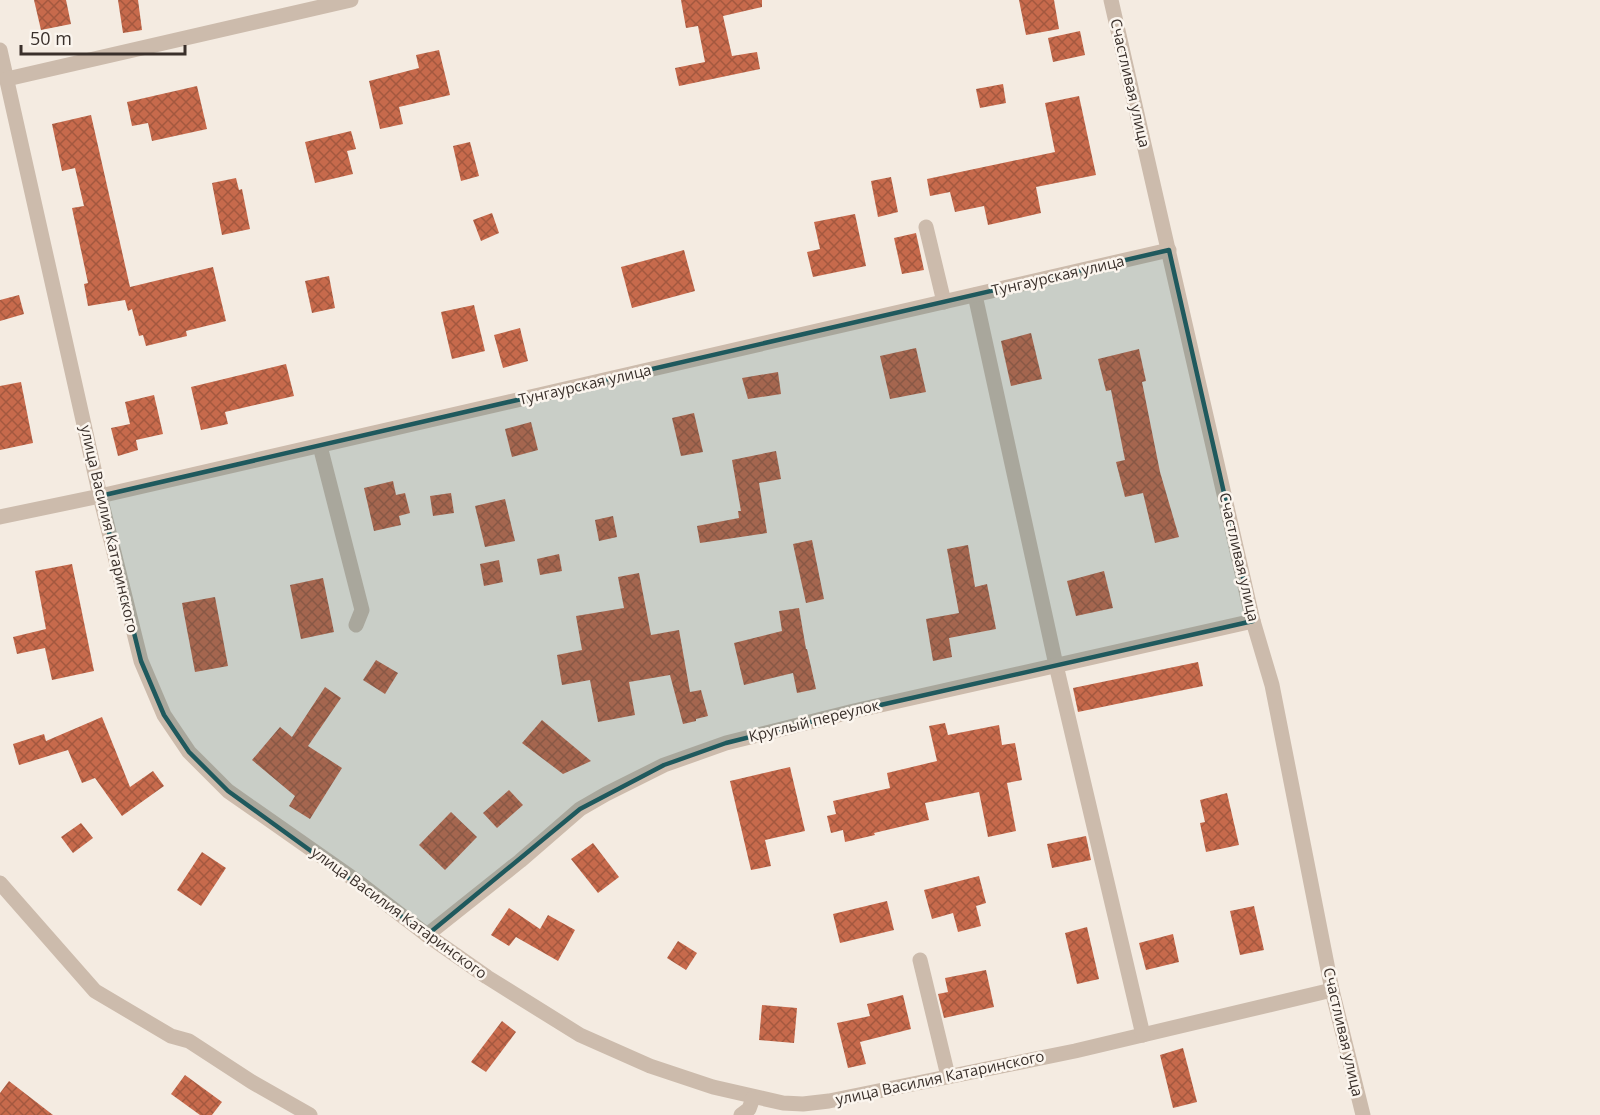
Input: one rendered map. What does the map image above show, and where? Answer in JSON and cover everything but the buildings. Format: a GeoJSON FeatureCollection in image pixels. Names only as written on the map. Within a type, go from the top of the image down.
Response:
{"type":"FeatureCollection","features":[{"type":"Feature","properties":{"kind":"street"},"geometry":{"type":"LineString","coordinates":[[7,79],[351,0]]}},
{"type":"Feature","properties":{"kind":"street","name":"Счастливая улица"},"geometry":{"type":"LineString","coordinates":[[1111,0],[1253,621],[1272,685],[1332,990],[1363,1115]]}},
{"type":"Feature","properties":{"kind":"street","name":"улица Василия Катаринского"},"geometry":{"type":"LineString","coordinates":[[0,50],[100,496],[141,661],[164,715],[189,752],[228,791],[358,882],[427,935],[487,977],[580,1035],[650,1066],[713,1087],[753,1098],[783,1103],[803,1104],[829,1101],[1075,1051],[1332,990]]}},
{"type":"Feature","properties":{"kind":"street"},"geometry":{"type":"LineString","coordinates":[[926,227],[944,302]]}},
{"type":"Feature","properties":{"kind":"street","name":"Тунгаурская улица"},"geometry":{"type":"LineString","coordinates":[[0,517],[320,446],[1169,250]]}},
{"type":"Feature","properties":{"kind":"street"},"geometry":{"type":"LineString","coordinates":[[975,295],[1056,665],[1143,1035]]}},
{"type":"Feature","properties":{"kind":"street"},"geometry":{"type":"LineString","coordinates":[[320,446],[362,610],[356,625]]}},
{"type":"Feature","properties":{"kind":"street","name":"Круглый переулок"},"geometry":{"type":"LineString","coordinates":[[427,935],[520,861],[580,809],[664,765],[726,743],[854,711],[1253,621]]}},
{"type":"Feature","properties":{"kind":"street"},"geometry":{"type":"LineString","coordinates":[[0,883],[94,991],[171,1036],[189,1041],[252,1082],[310,1115]]}},
{"type":"Feature","properties":{"kind":"street"},"geometry":{"type":"LineString","coordinates":[[920,960],[948,1076]]}},
{"type":"Feature","properties":{"kind":"street"},"geometry":{"type":"LineString","coordinates":[[741,1115],[749,1109],[753,1098]]}},
{"type":"Feature","properties":{"kind":"highlighted area"},"geometry":{"type":"Polygon","coordinates":[[[1169,250],[1253,621],[854,711],[726,743],[664,765],[580,809],[427,935],[228,791],[189,752],[164,715],[141,661],[100,496],[1169,250]]]}}]}
